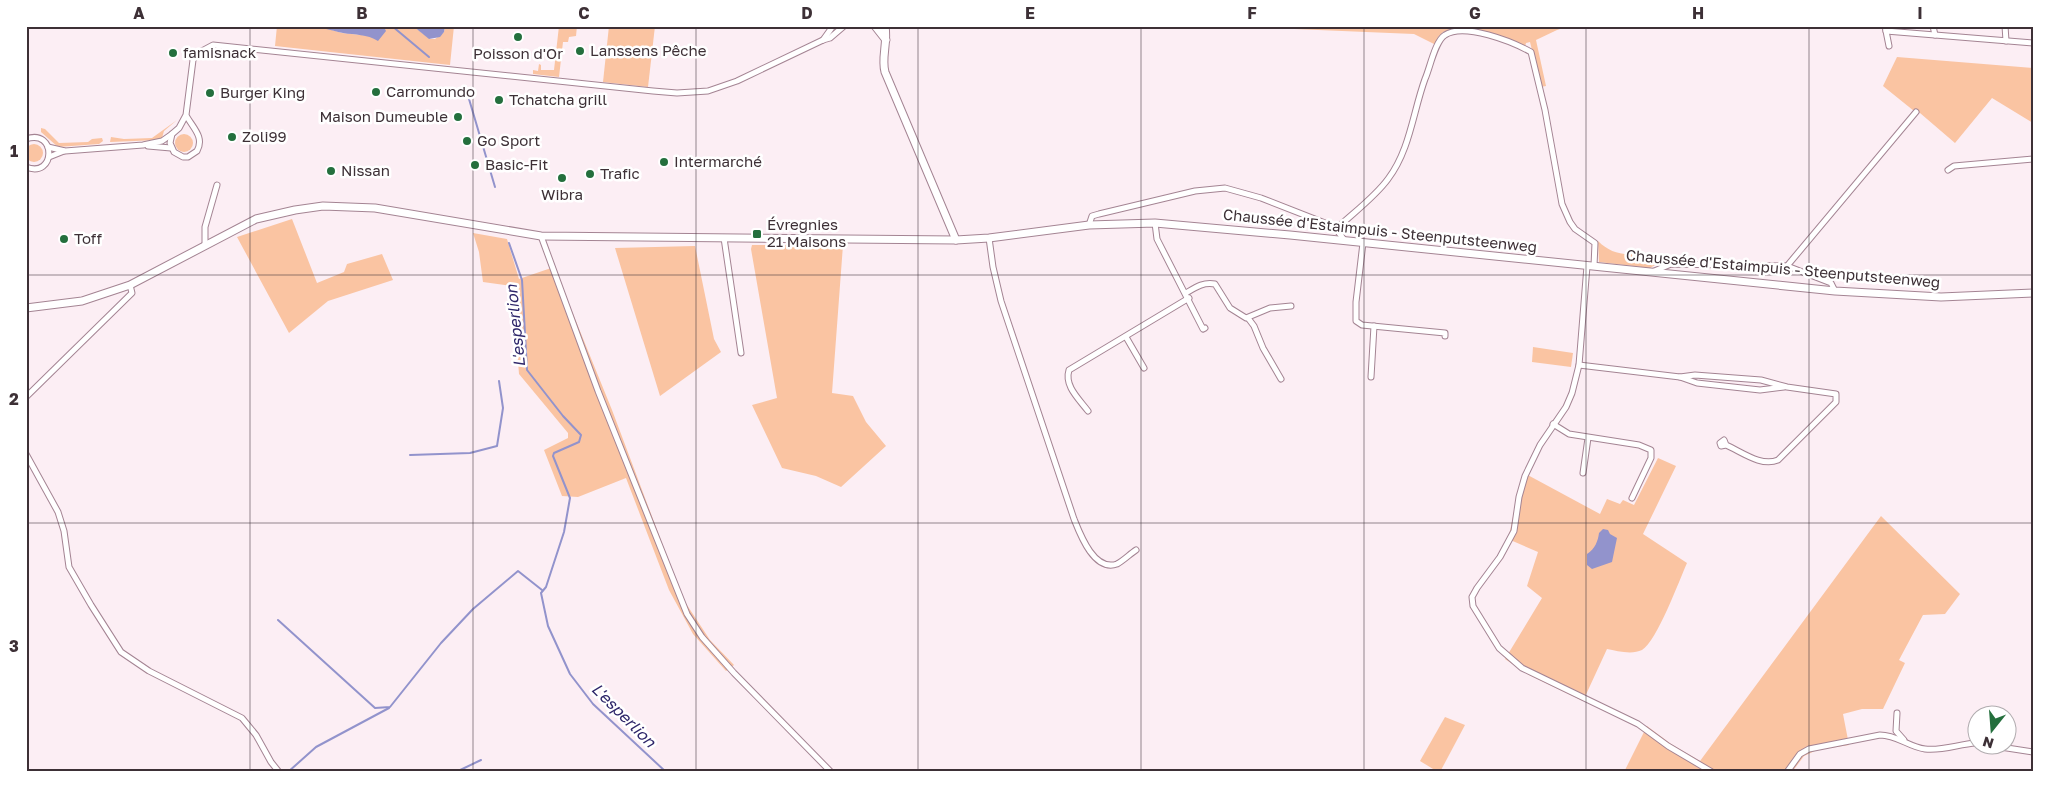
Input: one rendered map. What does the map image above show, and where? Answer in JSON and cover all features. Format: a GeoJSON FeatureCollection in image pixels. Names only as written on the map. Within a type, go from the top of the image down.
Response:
{"type":"FeatureCollection","features":[{"type":"Feature","properties":{"kind":"main road"},"geometry":{"type":"LineString","coordinates":[[875,26],[886,41]]}},
{"type":"Feature","properties":{"kind":"main road"},"geometry":{"type":"LineString","coordinates":[[885,26],[886,41],[883,64],[885,72],[956,240]]}},
{"type":"Feature","properties":{"kind":"main road","name":"Chaussée d'Estaimpuis - Steenputsteenweg"},"geometry":{"type":"LineString","coordinates":[[26,308],[82,301],[130,285],[205,244],[256,219],[323,206],[375,208],[541,236],[956,240],[989,238],[1089,224],[1155,223],[1344,240],[1835,291],[1941,298],[2033,293]]}},
{"type":"Feature","properties":{"kind":"street"},"geometry":{"type":"LineString","coordinates":[[823,40],[833,26]]}},
{"type":"Feature","properties":{"kind":"street"},"geometry":{"type":"LineString","coordinates":[[26,167],[40,168],[49,157],[65,151],[143,145],[162,141],[179,128],[186,115],[193,60],[198,53],[213,45],[653,91],[693,93],[708,91],[737,81],[830,38],[844,26]]}},
{"type":"Feature","properties":{"kind":"street"},"geometry":{"type":"LineString","coordinates":[[1933,26],[1935,35]]}},
{"type":"Feature","properties":{"kind":"street"},"geometry":{"type":"LineString","coordinates":[[2005,26],[2006,41]]}},
{"type":"Feature","properties":{"kind":"street"},"geometry":{"type":"LineString","coordinates":[[1889,46],[1886,28],[1935,35],[2033,43]]}},
{"type":"Feature","properties":{"kind":"street"},"geometry":{"type":"LineString","coordinates":[[1336,229],[1379,190],[1396,165],[1406,142],[1438,44],[1444,35],[1458,32],[1487,34],[1502,38],[1531,52],[1545,110],[1562,204],[1575,229],[1595,243],[1596,251],[1591,266],[1579,365],[1572,393],[1566,407],[1540,445],[1525,476],[1518,497],[1514,531],[1500,557],[1477,588],[1472,597],[1472,606],[1476,615],[1499,648],[1522,668],[1638,724],[1668,746],[1712,772]]}},
{"type":"Feature","properties":{"kind":"street"},"geometry":{"type":"LineString","coordinates":[[1788,266],[1916,112]]}},
{"type":"Feature","properties":{"kind":"street"},"geometry":{"type":"LineString","coordinates":[[172,134],[171,148],[178,155],[188,157],[200,147],[199,136],[192,129],[186,115]]}},
{"type":"Feature","properties":{"kind":"street"},"geometry":{"type":"LineString","coordinates":[[179,128],[188,127],[192,129]]}},
{"type":"Feature","properties":{"kind":"street"},"geometry":{"type":"LineString","coordinates":[[26,139],[37,138],[46,143],[49,157]]}},
{"type":"Feature","properties":{"kind":"street"},"geometry":{"type":"LineString","coordinates":[[143,145],[171,148]]}},
{"type":"Feature","properties":{"kind":"street"},"geometry":{"type":"LineString","coordinates":[[48,147],[65,151]]}},
{"type":"Feature","properties":{"kind":"street"},"geometry":{"type":"LineString","coordinates":[[1948,170],[1954,166],[2033,159]]}},
{"type":"Feature","properties":{"kind":"street"},"geometry":{"type":"LineString","coordinates":[[205,244],[205,227],[218,186]]}},
{"type":"Feature","properties":{"kind":"street"},"geometry":{"type":"LineString","coordinates":[[1089,224],[1092,216],[1099,214],[1195,191],[1225,188],[1261,198],[1336,229],[1344,240]]}},
{"type":"Feature","properties":{"kind":"street"},"geometry":{"type":"LineString","coordinates":[[1155,223],[1157,239],[1203,329],[1205,328]]}},
{"type":"Feature","properties":{"kind":"street"},"geometry":{"type":"LineString","coordinates":[[541,236],[598,391],[687,614],[702,637],[734,673],[831,772]]}},
{"type":"Feature","properties":{"kind":"street"},"geometry":{"type":"LineString","coordinates":[[724,238],[741,353]]}},
{"type":"Feature","properties":{"kind":"street"},"geometry":{"type":"LineString","coordinates":[[989,238],[1001,301],[1074,519],[1085,545],[1098,560],[1110,564],[1116,564],[1136,550]]}},
{"type":"Feature","properties":{"kind":"street"},"geometry":{"type":"LineString","coordinates":[[1363,243],[1356,302],[1356,321],[1374,326],[1446,333],[1446,336]]}},
{"type":"Feature","properties":{"kind":"street"},"geometry":{"type":"LineString","coordinates":[[1652,272],[1672,264],[1788,266],[1831,283],[1835,291]]}},
{"type":"Feature","properties":{"kind":"street"},"geometry":{"type":"LineString","coordinates":[[1088,411],[1068,383],[1067,376],[1070,370],[1126,338],[1187,296],[1201,284],[1208,282],[1215,284],[1230,308],[1248,318],[1254,326],[1262,348],[1281,379]]}},
{"type":"Feature","properties":{"kind":"street"},"geometry":{"type":"LineString","coordinates":[[26,397],[132,293],[130,285]]}},
{"type":"Feature","properties":{"kind":"street"},"geometry":{"type":"LineString","coordinates":[[1248,318],[1270,308],[1291,306]]}},
{"type":"Feature","properties":{"kind":"street"},"geometry":{"type":"LineString","coordinates":[[1371,377],[1374,326]]}},
{"type":"Feature","properties":{"kind":"street"},"geometry":{"type":"LineString","coordinates":[[1126,338],[1144,368]]}},
{"type":"Feature","properties":{"kind":"street"},"geometry":{"type":"LineString","coordinates":[[1579,365],[1680,377],[1696,383],[1760,390],[1787,387]]}},
{"type":"Feature","properties":{"kind":"street"},"geometry":{"type":"LineString","coordinates":[[1680,377],[1695,375],[1762,380],[1787,387],[1836,394],[1836,402],[1778,460],[1767,462],[1760,460],[1726,445]]}},
{"type":"Feature","properties":{"kind":"street"},"geometry":{"type":"LineString","coordinates":[[1553,424],[1569,434],[1638,445],[1651,450],[1651,458],[1632,498]]}},
{"type":"Feature","properties":{"kind":"street"},"geometry":{"type":"LineString","coordinates":[[1583,473],[1588,438]]}},
{"type":"Feature","properties":{"kind":"street"},"geometry":{"type":"LineString","coordinates":[[26,454],[58,512],[64,532],[69,567],[121,652],[149,671],[242,718],[256,735],[279,772]]}},
{"type":"Feature","properties":{"kind":"street"},"geometry":{"type":"LineString","coordinates":[[1897,712],[1896,730],[1905,740]]}},
{"type":"Feature","properties":{"kind":"street"},"geometry":{"type":"LineString","coordinates":[[1787,772],[1800,754],[1820,745],[1880,735],[1890,735],[1923,749],[1934,750],[1966,745]]}},
{"type":"Feature","properties":{"kind":"street"},"geometry":{"type":"LineString","coordinates":[[2016,749],[2033,752]]}},
{"type":"Feature","properties":{"kind":"shaded area"},"geometry":{"type":"Polygon","coordinates":[[[277,26],[325,28],[342,33],[371,36],[385,29],[370,26],[413,26],[430,39],[435,39],[444,32],[445,26],[454,26],[450,65],[275,46],[277,26]]]}},
{"type":"Feature","properties":{"kind":"shaded area"},"geometry":{"type":"Polygon","coordinates":[[[559,26],[577,26],[576,36],[569,37],[568,42],[563,42],[559,77],[533,74],[533,70],[538,71],[539,64],[541,65],[541,70],[554,70],[559,26]]]}},
{"type":"Feature","properties":{"kind":"shaded area"},"geometry":{"type":"Polygon","coordinates":[[[609,26],[655,26],[648,87],[603,82],[609,26]]]}},
{"type":"Feature","properties":{"kind":"shaded area"},"geometry":{"type":"Polygon","coordinates":[[[1268,26],[1570,26],[1536,40],[1546,86],[1541,87],[1530,42],[1526,43],[1525,47],[1499,35],[1453,29],[1443,32],[1438,37],[1436,45],[1414,34],[1268,28],[1268,26]]]}},
{"type":"Feature","properties":{"kind":"shaded area"},"geometry":{"type":"Polygon","coordinates":[[[1897,57],[2033,68],[2033,123],[1992,98],[1955,143],[1920,113],[1914,111],[1883,86],[1897,57]]]}},
{"type":"Feature","properties":{"kind":"shaded area"},"geometry":{"type":"Polygon","coordinates":[[[177,120],[164,131],[162,138],[159,140],[110,142],[111,137],[124,139],[152,138],[177,120]]]}},
{"type":"Feature","properties":{"kind":"shaded area"},"geometry":{"type":"Polygon","coordinates":[[[41,128],[45,129],[59,143],[88,142],[92,139],[102,138],[103,141],[99,144],[58,147],[41,132],[41,128]]]}},
{"type":"Feature","properties":{"kind":"shaded area"},"geometry":{"type":"Polygon","coordinates":[[[184,134],[192,139],[193,143],[188,151],[184,152],[176,147],[175,143],[180,135],[184,134]]]}},
{"type":"Feature","properties":{"kind":"shaded area"},"geometry":{"type":"Polygon","coordinates":[[[34,144],[40,147],[43,153],[40,159],[34,162],[28,159],[25,153],[28,147],[34,144]]]}},
{"type":"Feature","properties":{"kind":"shaded area"},"geometry":{"type":"Polygon","coordinates":[[[292,219],[317,283],[344,272],[347,264],[382,254],[393,280],[328,301],[289,333],[237,237],[292,219]]]}},
{"type":"Feature","properties":{"kind":"shaded area"},"geometry":{"type":"Polygon","coordinates":[[[473,233],[507,239],[519,279],[554,267],[612,410],[683,599],[710,640],[734,665],[726,671],[693,634],[669,590],[626,478],[578,497],[562,496],[544,450],[568,438],[568,433],[519,374],[512,286],[483,282],[479,252],[473,233]]]}},
{"type":"Feature","properties":{"kind":"shaded area"},"geometry":{"type":"Polygon","coordinates":[[[1598,241],[1614,252],[1633,254],[1635,259],[1662,261],[1650,268],[1599,262],[1598,241]]]}},
{"type":"Feature","properties":{"kind":"shaded area"},"geometry":{"type":"Polygon","coordinates":[[[752,245],[843,245],[832,393],[853,396],[866,422],[886,446],[841,487],[816,476],[782,468],[752,405],[777,398],[751,249],[752,245]]]}},
{"type":"Feature","properties":{"kind":"shaded area"},"geometry":{"type":"Polygon","coordinates":[[[695,246],[714,339],[721,352],[660,396],[615,248],[695,246]]]}},
{"type":"Feature","properties":{"kind":"shaded area"},"geometry":{"type":"Polygon","coordinates":[[[1533,347],[1573,353],[1571,367],[1532,362],[1533,347]]]}},
{"type":"Feature","properties":{"kind":"shaded area"},"geometry":{"type":"Polygon","coordinates":[[[1658,458],[1676,466],[1643,534],[1687,563],[1661,623],[1648,644],[1642,650],[1634,652],[1607,649],[1583,701],[1529,675],[1505,659],[1542,598],[1527,586],[1538,552],[1508,539],[1521,481],[1524,473],[1600,514],[1607,499],[1620,504],[1623,500],[1634,505],[1658,458]]]}},
{"type":"Feature","properties":{"kind":"shaded area"},"geometry":{"type":"Polygon","coordinates":[[[1881,516],[1960,594],[1945,614],[1923,615],[1899,660],[1905,663],[1883,709],[1862,709],[1843,714],[1849,745],[1817,750],[1804,756],[1792,772],[1624,772],[1647,726],[1671,744],[1700,761],[1881,516]]]}},
{"type":"Feature","properties":{"kind":"shaded area"},"geometry":{"type":"Polygon","coordinates":[[[1445,717],[1465,725],[1440,772],[1438,772],[1420,761],[1445,717]]]}},
{"type":"Feature","properties":{"kind":"water"},"geometry":{"type":"Polygon","coordinates":[[[307,26],[370,26],[385,29],[386,31],[378,41],[365,36],[307,26]]]}},
{"type":"Feature","properties":{"kind":"water"},"geometry":{"type":"Polygon","coordinates":[[[413,26],[445,26],[444,32],[440,37],[429,39],[413,26]]]}},
{"type":"Feature","properties":{"kind":"water"},"geometry":{"type":"Polygon","coordinates":[[[1603,529],[1608,530],[1610,534],[1617,538],[1612,562],[1592,569],[1587,565],[1587,554],[1594,547],[1599,533],[1603,529]]]}},
{"type":"Feature","properties":{"kind":"waterway","name":"L'esperlion"},"geometry":{"type":"LineString","coordinates":[[392,26],[429,57]]}},
{"type":"Feature","properties":{"kind":"waterway","name":"L'esperlion"},"geometry":{"type":"LineString","coordinates":[[469,99],[495,187]]}},
{"type":"Feature","properties":{"kind":"waterway","name":"L'esperlion"},"geometry":{"type":"LineString","coordinates":[[509,243],[522,280],[527,370],[563,416],[581,435],[579,442],[554,453],[553,456],[570,498],[564,532],[546,587],[541,593],[548,626],[570,674],[593,704],[666,772]]}},
{"type":"Feature","properties":{"kind":"waterway"},"geometry":{"type":"LineString","coordinates":[[410,455],[470,453],[497,446],[503,408],[499,381]]}},
{"type":"Feature","properties":{"kind":"waterway"},"geometry":{"type":"LineString","coordinates":[[278,620],[375,708],[390,707],[441,643],[473,609],[518,571],[542,590]]}},
{"type":"Feature","properties":{"kind":"waterway"},"geometry":{"type":"LineString","coordinates":[[288,772],[316,747],[389,708]]}},
{"type":"Feature","properties":{"kind":"waterway"},"geometry":{"type":"LineString","coordinates":[[456,772],[481,760]]}},
{"type":"Feature","properties":{"kind":"place","name":"Poisson d'Or"},"geometry":{"type":"Point","coordinates":[518,37]}},
{"type":"Feature","properties":{"kind":"place","name":"Lanssens Pêche"},"geometry":{"type":"Point","coordinates":[580,51]}},
{"type":"Feature","properties":{"kind":"place","name":"famisnack"},"geometry":{"type":"Point","coordinates":[173,53]}},
{"type":"Feature","properties":{"kind":"place","name":"Carromundo"},"geometry":{"type":"Point","coordinates":[376,92]}},
{"type":"Feature","properties":{"kind":"place","name":"Burger King"},"geometry":{"type":"Point","coordinates":[210,93]}},
{"type":"Feature","properties":{"kind":"place","name":"Tchatcha grill"},"geometry":{"type":"Point","coordinates":[499,100]}},
{"type":"Feature","properties":{"kind":"place","name":"Maison Dumeuble"},"geometry":{"type":"Point","coordinates":[458,117]}},
{"type":"Feature","properties":{"kind":"place","name":"Zoli99"},"geometry":{"type":"Point","coordinates":[232,137]}},
{"type":"Feature","properties":{"kind":"place","name":"Go Sport"},"geometry":{"type":"Point","coordinates":[467,141]}},
{"type":"Feature","properties":{"kind":"place","name":"Intermarché"},"geometry":{"type":"Point","coordinates":[664,162]}},
{"type":"Feature","properties":{"kind":"place","name":"Basic-Fit"},"geometry":{"type":"Point","coordinates":[475,165]}},
{"type":"Feature","properties":{"kind":"place","name":"Nissan"},"geometry":{"type":"Point","coordinates":[331,171]}},
{"type":"Feature","properties":{"kind":"place","name":"Trafic"},"geometry":{"type":"Point","coordinates":[590,174]}},
{"type":"Feature","properties":{"kind":"place","name":"Wibra"},"geometry":{"type":"Point","coordinates":[562,178]}},
{"type":"Feature","properties":{"kind":"place","name":"Évregnies 21 Maisons"},"geometry":{"type":"Point","coordinates":[757,234]}},
{"type":"Feature","properties":{"kind":"place","name":"Toff"},"geometry":{"type":"Point","coordinates":[64,239]}}]}
